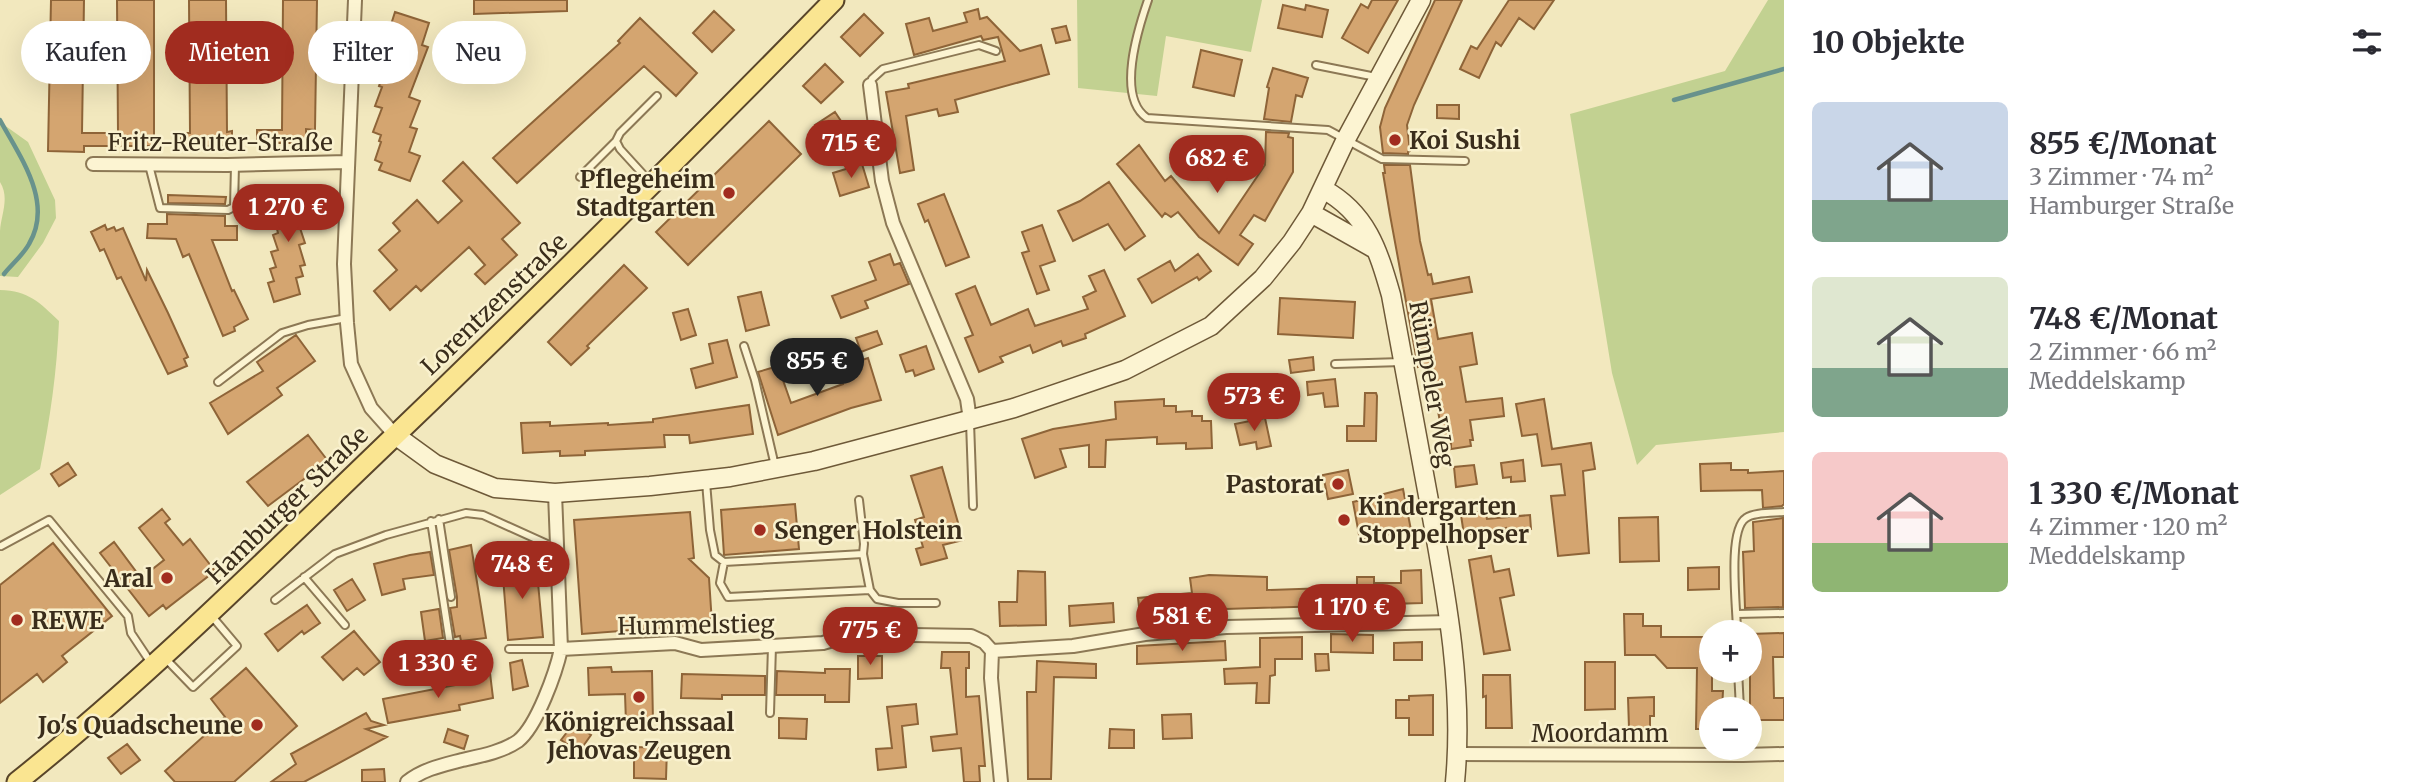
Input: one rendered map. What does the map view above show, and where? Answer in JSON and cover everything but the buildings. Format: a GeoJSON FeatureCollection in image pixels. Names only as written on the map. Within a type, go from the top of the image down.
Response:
{"type":"FeatureCollection","features":[{"type":"Feature","properties":{"kind":"main road","name":"Lorentzenstraße"},"geometry":{"type":"LineString","coordinates":[[395,435],[652,184],[834,0]]}},
{"type":"Feature","properties":{"kind":"main road","name":"Hamburger Straße"},"geometry":{"type":"LineString","coordinates":[[17,782],[158,660],[395,435]]}},
{"type":"Feature","properties":{"kind":"street"},"geometry":{"type":"LineString","coordinates":[[355,0],[344,264],[351,363],[371,408],[395,435]]}},
{"type":"Feature","properties":{"kind":"street","name":"Hamburger Straße"},"geometry":{"type":"LineString","coordinates":[[395,435],[435,464],[495,488],[555,493],[650,486],[706,480],[814,461],[1035,402],[1125,370],[1211,326],[1264,278],[1292,242],[1324,189],[1346,139],[1421,0]]}},
{"type":"Feature","properties":{"kind":"street"},"geometry":{"type":"LineString","coordinates":[[870,85],[882,181],[893,223],[967,399],[970,420]]}},
{"type":"Feature","properties":{"kind":"street","name":"Fritz-Reuter-Straße"},"geometry":{"type":"LineString","coordinates":[[93,164],[235,165],[347,162]]}},
{"type":"Feature","properties":{"kind":"street","name":"Rümpeler Weg"},"geometry":{"type":"LineString","coordinates":[[1324,189],[1339,198],[1364,223],[1384,268],[1391,295],[1451,622],[1458,754],[1455,782]]}},
{"type":"Feature","properties":{"kind":"street"},"geometry":{"type":"LineString","coordinates":[[1311,212],[1373,248]]}},
{"type":"Feature","properties":{"kind":"street"},"geometry":{"type":"LineString","coordinates":[[407,782],[431,769],[496,751],[518,740],[531,726],[556,670],[561,649],[555,493]]}},
{"type":"Feature","properties":{"kind":"street"},"geometry":{"type":"LineString","coordinates":[[1001,782],[991,678],[992,651],[1073,646],[1145,634],[1226,627],[1451,622]]}},
{"type":"Feature","properties":{"kind":"street","name":"Hummelstieg"},"geometry":{"type":"LineString","coordinates":[[561,649],[675,643],[701,650],[823,643],[853,635],[971,636],[984,642],[992,651]]}},
{"type":"Feature","properties":{"kind":"street","name":"Moordamm"},"geometry":{"type":"LineString","coordinates":[[1458,754],[1699,751]]}},
{"type":"Feature","properties":{"kind":"street","name":"Moordamm"},"geometry":{"type":"LineString","coordinates":[[1762,752],[1784,754]]}},
{"type":"Feature","properties":{"kind":"lane"},"geometry":{"type":"LineString","coordinates":[[1148,0],[1132,63],[1132,94],[1139,113],[1147,118],[1328,130],[1382,159],[1465,161]]}},
{"type":"Feature","properties":{"kind":"lane"},"geometry":{"type":"LineString","coordinates":[[870,85],[872,79],[883,69],[979,45],[996,51]]}},
{"type":"Feature","properties":{"kind":"lane"},"geometry":{"type":"LineString","coordinates":[[1316,65],[1378,78]]}},
{"type":"Feature","properties":{"kind":"lane"},"geometry":{"type":"LineString","coordinates":[[580,177],[657,96]]}},
{"type":"Feature","properties":{"kind":"lane"},"geometry":{"type":"LineString","coordinates":[[616,141],[652,184]]}},
{"type":"Feature","properties":{"kind":"lane"},"geometry":{"type":"LineString","coordinates":[[149,165],[160,208],[228,210],[234,208],[235,165]]}},
{"type":"Feature","properties":{"kind":"lane"},"geometry":{"type":"LineString","coordinates":[[218,382],[282,333],[347,318]]}},
{"type":"Feature","properties":{"kind":"lane"},"geometry":{"type":"LineString","coordinates":[[744,346],[755,380],[775,468]]}},
{"type":"Feature","properties":{"kind":"lane"},"geometry":{"type":"LineString","coordinates":[[1335,364],[1404,362]]}},
{"type":"Feature","properties":{"kind":"lane"},"geometry":{"type":"LineString","coordinates":[[970,420],[973,506]]}},
{"type":"Feature","properties":{"kind":"lane"},"geometry":{"type":"LineString","coordinates":[[706,480],[715,555],[724,562],[863,554]]}},
{"type":"Feature","properties":{"kind":"lane"},"geometry":{"type":"LineString","coordinates":[[859,500],[863,554],[870,590],[877,598],[898,603],[936,603]]}},
{"type":"Feature","properties":{"kind":"lane"},"geometry":{"type":"LineString","coordinates":[[1737,620],[1735,540],[1740,524],[1747,516],[1784,512]]}},
{"type":"Feature","properties":{"kind":"lane"},"geometry":{"type":"LineString","coordinates":[[275,600],[335,554],[435,520],[466,513],[483,515],[556,548]]}},
{"type":"Feature","properties":{"kind":"lane"},"geometry":{"type":"LineString","coordinates":[[1,546],[49,520],[128,616],[131,633],[158,660],[193,687],[237,646],[209,613]]}},
{"type":"Feature","properties":{"kind":"lane"},"geometry":{"type":"LineString","coordinates":[[435,520],[452,597]]}},
{"type":"Feature","properties":{"kind":"lane"},"geometry":{"type":"LineString","coordinates":[[435,520],[450,644]]}},
{"type":"Feature","properties":{"kind":"lane"},"geometry":{"type":"LineString","coordinates":[[724,562],[720,583],[728,597],[870,590]]}},
{"type":"Feature","properties":{"kind":"lane"},"geometry":{"type":"LineString","coordinates":[[304,577],[345,625]]}},
{"type":"Feature","properties":{"kind":"lane"},"geometry":{"type":"LineString","coordinates":[[1737,614],[1784,613]]}},
{"type":"Feature","properties":{"kind":"lane"},"geometry":{"type":"LineString","coordinates":[[771,713],[772,646]]}},
{"type":"Feature","properties":{"kind":"lane"},"geometry":{"type":"LineString","coordinates":[[509,649],[561,649]]}},
{"type":"Feature","properties":{"kind":"green space"},"geometry":{"type":"Polygon","coordinates":[[[1077,0],[1262,0],[1251,52],[1166,36],[1157,96],[1078,88],[1077,0]]]}},
{"type":"Feature","properties":{"kind":"green space"},"geometry":{"type":"Polygon","coordinates":[[[1768,0],[1784,0],[1784,432],[1656,445],[1637,465],[1612,373],[1570,114],[1725,71],[1768,0]]]}},
{"type":"Feature","properties":{"kind":"green space"},"geometry":{"type":"Polygon","coordinates":[[[0,122],[28,142],[55,200],[56,218],[43,243],[18,277],[0,276],[0,231],[5,200],[0,182],[0,122]]]}},
{"type":"Feature","properties":{"kind":"green space"},"geometry":{"type":"Polygon","coordinates":[[[0,290],[26,295],[59,321],[57,358],[40,469],[0,495],[0,290]]]}},
{"type":"Feature","properties":{"kind":"waterway"},"geometry":{"type":"LineString","coordinates":[[1674,100],[1784,69]]}},
{"type":"Feature","properties":{"kind":"waterway"},"geometry":{"type":"LineString","coordinates":[[0,120],[25,164],[36,196],[38,212],[36,228],[29,244],[4,274]]}},
{"type":"Feature","properties":{"kind":"place","name":"Koi Sushi"},"geometry":{"type":"Point","coordinates":[1395,140]}},
{"type":"Feature","properties":{"kind":"place","name":"Pflegeheim Stadtgarten"},"geometry":{"type":"Point","coordinates":[729,193]}},
{"type":"Feature","properties":{"kind":"place","name":"Pastorat"},"geometry":{"type":"Point","coordinates":[1338,484]}},
{"type":"Feature","properties":{"kind":"place","name":"Kindergarten Stoppelhopser"},"geometry":{"type":"Point","coordinates":[1344,520]}},
{"type":"Feature","properties":{"kind":"place","name":"Senger Holstein"},"geometry":{"type":"Point","coordinates":[760,530]}},
{"type":"Feature","properties":{"kind":"place","name":"Aral"},"geometry":{"type":"Point","coordinates":[167,578]}},
{"type":"Feature","properties":{"kind":"place","name":"REWE"},"geometry":{"type":"Point","coordinates":[17,620]}},
{"type":"Feature","properties":{"kind":"place","name":"Königreichssaal Jehovas Zeugen"},"geometry":{"type":"Point","coordinates":[639,697]}},
{"type":"Feature","properties":{"kind":"place","name":"Jo's Quadscheune"},"geometry":{"type":"Point","coordinates":[257,725]}}]}
